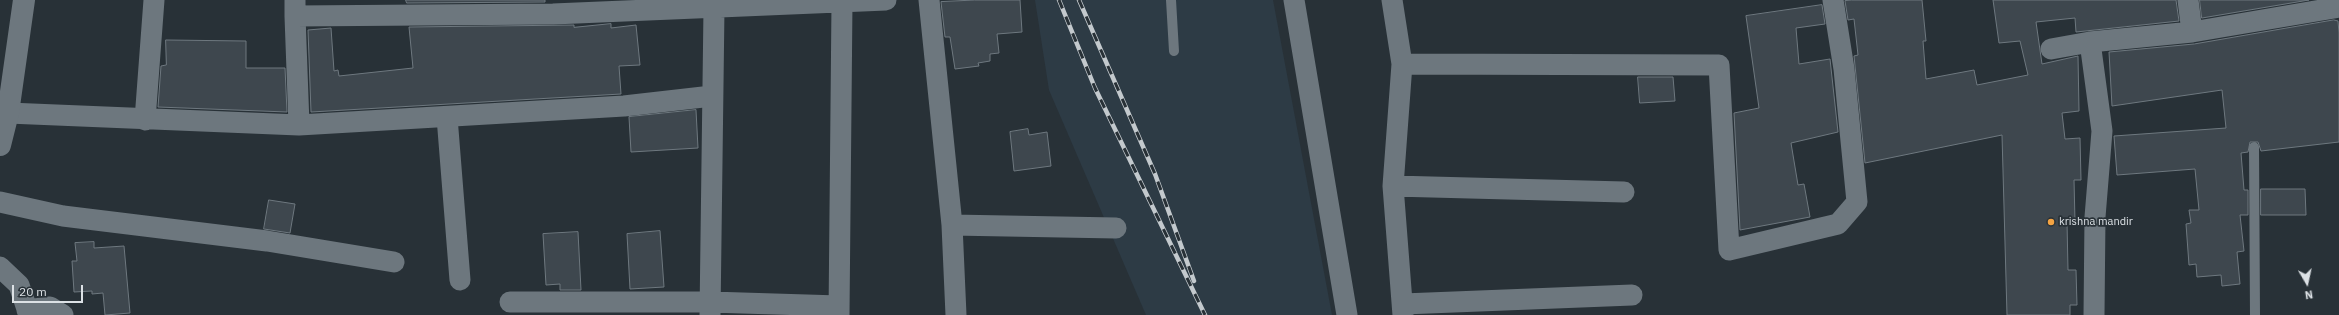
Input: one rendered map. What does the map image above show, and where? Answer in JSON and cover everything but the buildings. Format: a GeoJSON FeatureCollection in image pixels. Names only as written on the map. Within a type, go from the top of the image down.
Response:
{"type":"FeatureCollection","features":[{"type":"Feature","properties":{"kind":"street"},"geometry":{"type":"LineString","coordinates":[[0,145],[8,113],[24,0]]}},
{"type":"Feature","properties":{"kind":"street"},"geometry":{"type":"LineString","coordinates":[[144,120],[154,0]]}},
{"type":"Feature","properties":{"kind":"street"},"geometry":{"type":"LineString","coordinates":[[299,125],[295,8],[554,7],[643,5],[714,8],[886,0]]}},
{"type":"Feature","properties":{"kind":"street"},"geometry":{"type":"LineString","coordinates":[[929,0],[952,225],[956,315]]}},
{"type":"Feature","properties":{"kind":"street"},"geometry":{"type":"LineString","coordinates":[[1294,0],[1347,315]]}},
{"type":"Feature","properties":{"kind":"street"},"geometry":{"type":"LineString","coordinates":[[1392,0],[1402,64],[1393,186],[1403,309],[1632,296]]}},
{"type":"Feature","properties":{"kind":"street"},"geometry":{"type":"LineString","coordinates":[[1402,64],[1719,65],[1729,250],[1838,224],[1857,202],[1844,69],[1833,0]]}},
{"type":"Feature","properties":{"kind":"street"},"geometry":{"type":"LineString","coordinates":[[2188,0],[2192,32]]}},
{"type":"Feature","properties":{"kind":"street"},"geometry":{"type":"LineString","coordinates":[[510,302],[839,310],[842,2]]}},
{"type":"Feature","properties":{"kind":"street"},"geometry":{"type":"LineString","coordinates":[[2051,49],[2090,42],[2192,32],[2339,7]]}},
{"type":"Feature","properties":{"kind":"street"},"geometry":{"type":"LineString","coordinates":[[710,308],[714,8]]}},
{"type":"Feature","properties":{"kind":"street"},"geometry":{"type":"LineString","coordinates":[[2090,42],[2102,131],[2095,217],[2094,315]]}},
{"type":"Feature","properties":{"kind":"street"},"geometry":{"type":"LineString","coordinates":[[8,113],[144,120],[299,125],[624,106],[712,96]]}},
{"type":"Feature","properties":{"kind":"street"},"geometry":{"type":"LineString","coordinates":[[447,117],[460,280]]}},
{"type":"Feature","properties":{"kind":"street"},"geometry":{"type":"LineString","coordinates":[[1393,186],[1624,192]]}},
{"type":"Feature","properties":{"kind":"street"},"geometry":{"type":"LineString","coordinates":[[0,202],[63,216],[267,241],[394,262]]}},
{"type":"Feature","properties":{"kind":"street"},"geometry":{"type":"LineString","coordinates":[[952,225],[1116,228]]}},
{"type":"Feature","properties":{"kind":"street"},"geometry":{"type":"LineString","coordinates":[[0,267],[19,285],[28,312],[50,307],[63,315]]}},
{"type":"Feature","properties":{"kind":"lane"},"geometry":{"type":"LineString","coordinates":[[1171,0],[1174,51]]}},
{"type":"Feature","properties":{"kind":"lane"},"geometry":{"type":"LineString","coordinates":[[2254,147],[2255,315]]}},
{"type":"Feature","properties":{"kind":"shaded area"},"geometry":{"type":"Polygon","coordinates":[[[1035,0],[1273,0],[1332,315],[1146,315],[1049,90],[1035,0]]]}},
{"type":"Feature","properties":{"kind":"railway"},"geometry":{"type":"LineString","coordinates":[[1059,0],[1095,88],[1205,315]]}},
{"type":"Feature","properties":{"kind":"railway"},"geometry":{"type":"LineString","coordinates":[[1079,0],[1155,174],[1194,281]]}},
{"type":"Feature","properties":{"kind":"place","name":"krishna mandir"},"geometry":{"type":"Point","coordinates":[2051,222]}}]}
